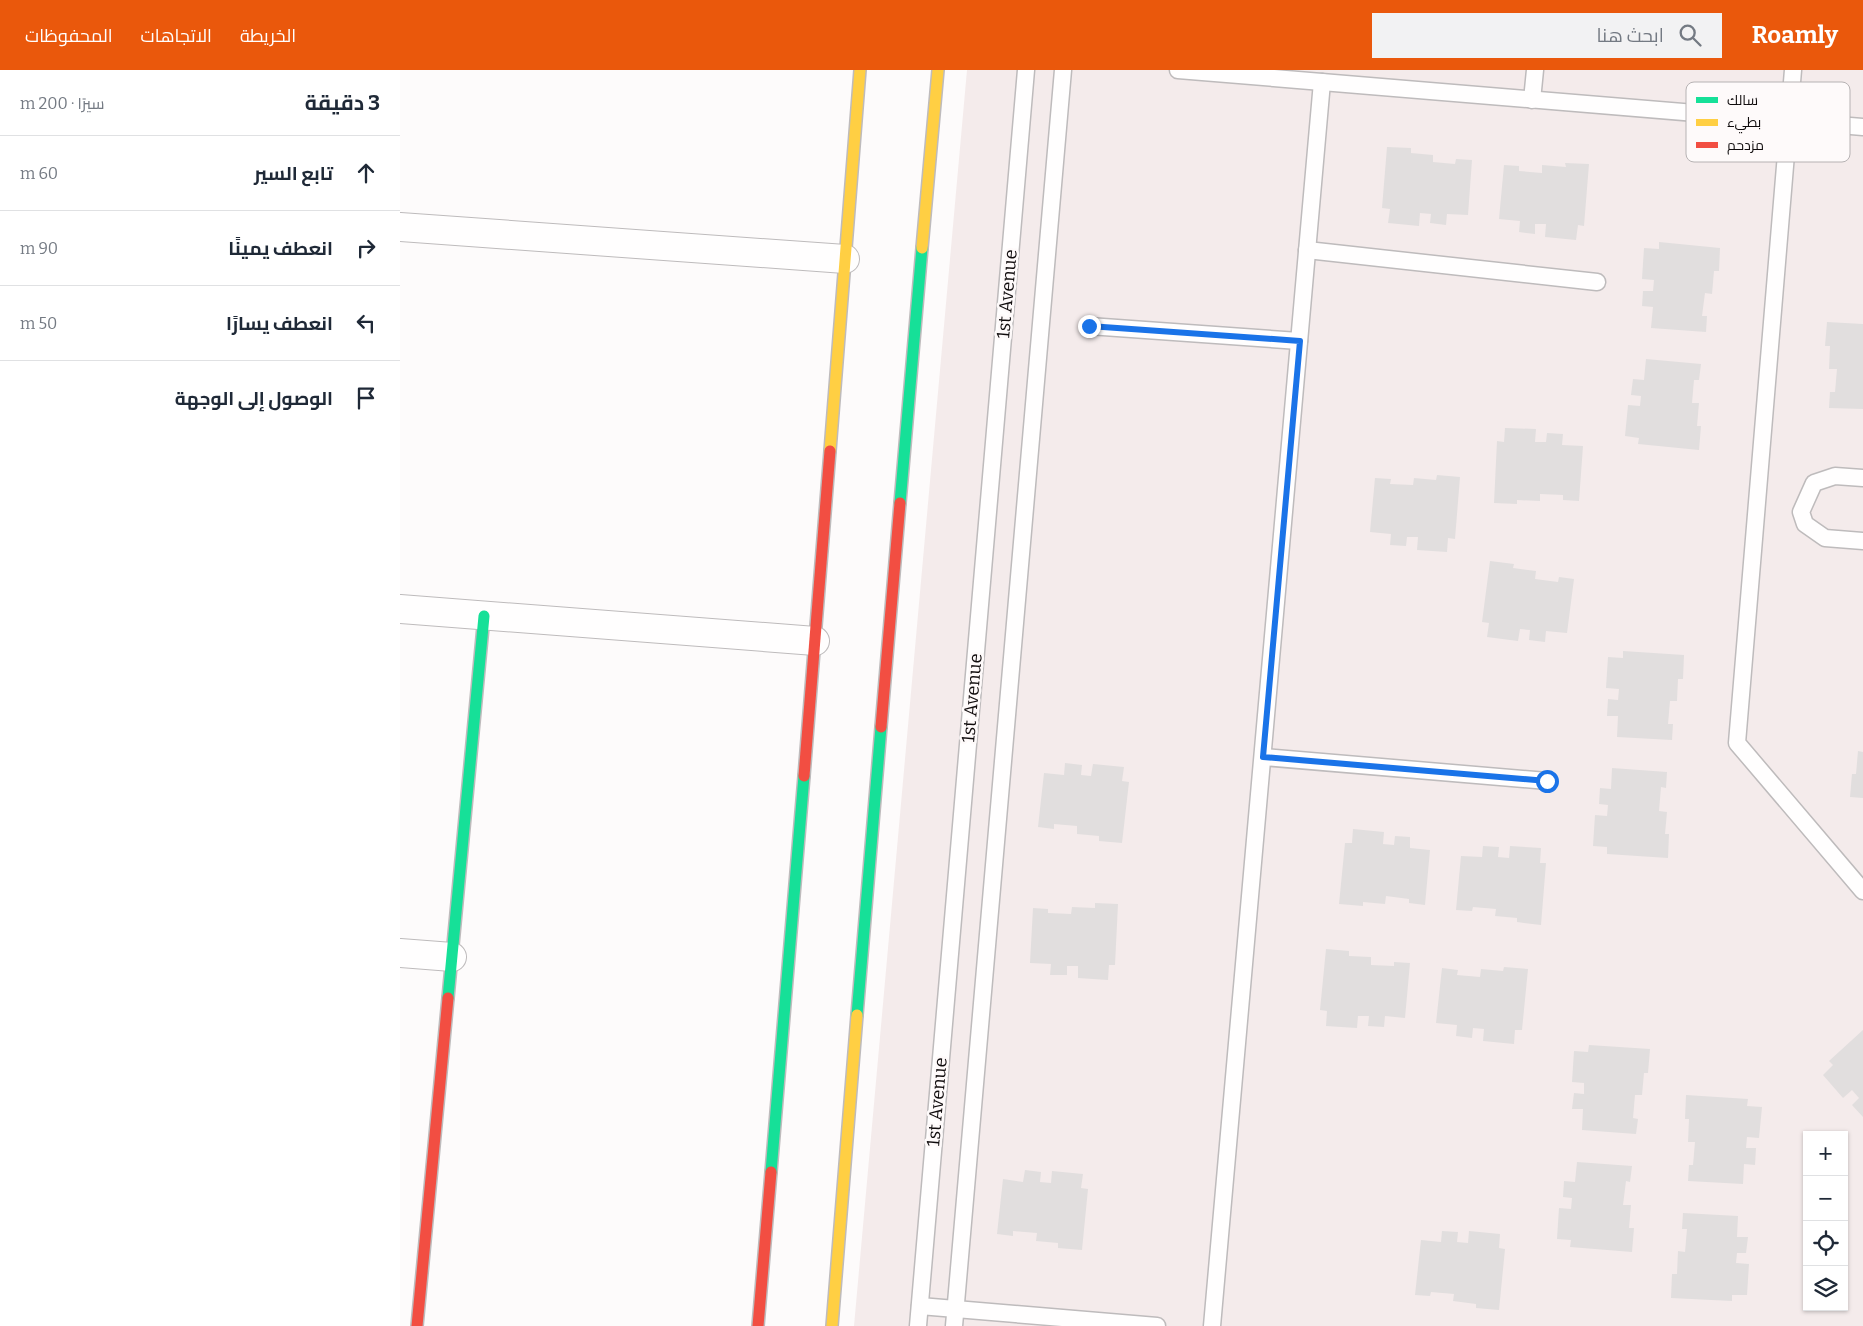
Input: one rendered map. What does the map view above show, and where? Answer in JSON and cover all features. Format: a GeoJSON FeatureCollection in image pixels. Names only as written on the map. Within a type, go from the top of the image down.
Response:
{"type":"FeatureCollection","features":[{"type":"Feature","properties":{"kind":"main road"},"geometry":{"type":"LineString","coordinates":[[758,1326],[785,1015],[860,70]]}},
{"type":"Feature","properties":{"kind":"main road"},"geometry":{"type":"LineString","coordinates":[[832,1326],[891,605],[938,70]]}},
{"type":"Feature","properties":{"kind":"main road"},"geometry":{"type":"LineString","coordinates":[[417,1326],[484,616]]}},
{"type":"Feature","properties":{"kind":"street"},"geometry":{"type":"LineString","coordinates":[[400,227],[845,260]]}},
{"type":"Feature","properties":{"kind":"street"},"geometry":{"type":"LineString","coordinates":[[400,609],[815,641]]}},
{"type":"Feature","properties":{"kind":"street"},"geometry":{"type":"LineString","coordinates":[[400,953],[452,957]]}},
{"type":"Feature","properties":{"kind":"lane","name":"1st Avenue"},"geometry":{"type":"LineString","coordinates":[[918,1326],[1026,70]]}},
{"type":"Feature","properties":{"kind":"lane","name":"1st Avenue"},"geometry":{"type":"LineString","coordinates":[[954,1326],[1063,70]]}},
{"type":"Feature","properties":{"kind":"lane"},"geometry":{"type":"LineString","coordinates":[[1178,70],[1686,113]]}},
{"type":"Feature","properties":{"kind":"lane"},"geometry":{"type":"LineString","coordinates":[[1532,100],[1535,70]]}},
{"type":"Feature","properties":{"kind":"lane"},"geometry":{"type":"LineString","coordinates":[[1212,1326],[1322,82]]}},
{"type":"Feature","properties":{"kind":"lane"},"geometry":{"type":"LineString","coordinates":[[1850,126],[1863,127]]}},
{"type":"Feature","properties":{"kind":"lane"},"geometry":{"type":"LineString","coordinates":[[1786,162],[1737,743],[1863,891]]}},
{"type":"Feature","properties":{"kind":"lane"},"geometry":{"type":"LineString","coordinates":[[1307,250],[1597,282]]}},
{"type":"Feature","properties":{"kind":"lane"},"geometry":{"type":"LineString","coordinates":[[1089,326],[1300,341]]}},
{"type":"Feature","properties":{"kind":"lane"},"geometry":{"type":"LineString","coordinates":[[1863,478],[1835,476],[1814,483],[1801,512],[1805,524],[1826,538],[1863,541]]}},
{"type":"Feature","properties":{"kind":"lane"},"geometry":{"type":"LineString","coordinates":[[1263,757],[1547,781]]}},
{"type":"Feature","properties":{"kind":"lane"},"geometry":{"type":"LineString","coordinates":[[920,1306],[1157,1326]]}},
{"type":"Feature","properties":{"kind":"shaded area"},"geometry":{"type":"Polygon","coordinates":[[[967,70],[1863,70],[1863,1326],[854,1326],[967,70]]]}},
{"type":"Feature","properties":{"kind":"building"},"geometry":{"type":"Polygon","coordinates":[[[1387,147],[1411,148],[1411,153],[1433,155],[1433,162],[1455,164],[1456,159],[1472,160],[1468,215],[1447,214],[1446,225],[1430,223],[1431,214],[1420,213],[1419,226],[1388,223],[1390,209],[1382,208],[1387,147]]]}},
{"type":"Feature","properties":{"kind":"building"},"geometry":{"type":"Polygon","coordinates":[[[1565,163],[1589,164],[1584,226],[1578,225],[1576,240],[1545,237],[1546,224],[1535,224],[1535,234],[1519,232],[1520,221],[1499,219],[1504,165],[1519,166],[1519,171],[1542,173],[1542,165],[1566,167],[1565,163]]]}},
{"type":"Feature","properties":{"kind":"building"},"geometry":{"type":"Polygon","coordinates":[[[1659,242],[1720,248],[1719,271],[1714,271],[1712,294],[1705,293],[1702,316],[1707,316],[1706,332],[1651,328],[1653,307],[1642,306],[1643,291],[1653,291],[1654,280],[1642,279],[1644,248],[1659,249],[1659,242]]]}},
{"type":"Feature","properties":{"kind":"building"},"geometry":{"type":"Polygon","coordinates":[[[1827,322],[1863,324],[1863,409],[1829,408],[1830,392],[1835,392],[1837,369],[1829,369],[1830,346],[1825,346],[1827,322]]]}},
{"type":"Feature","properties":{"kind":"building"},"geometry":{"type":"Polygon","coordinates":[[[1646,359],[1701,364],[1699,380],[1694,380],[1692,403],[1699,403],[1697,426],[1701,426],[1699,450],[1638,444],[1639,438],[1625,436],[1628,405],[1640,406],[1641,396],[1631,395],[1633,379],[1644,380],[1646,359]]]}},
{"type":"Feature","properties":{"kind":"building"},"geometry":{"type":"Polygon","coordinates":[[[1505,428],[1536,429],[1535,442],[1546,442],[1547,433],[1563,434],[1562,445],[1583,446],[1579,501],[1563,500],[1563,495],[1540,494],[1540,501],[1517,500],[1517,504],[1494,503],[1497,441],[1504,442],[1505,428]]]}},
{"type":"Feature","properties":{"kind":"building"},"geometry":{"type":"Polygon","coordinates":[[[1437,475],[1460,477],[1455,539],[1448,538],[1447,552],[1417,550],[1418,537],[1407,537],[1406,546],[1390,545],[1391,534],[1370,532],[1375,478],[1391,479],[1390,484],[1413,485],[1414,478],[1436,480],[1437,475]]]}},
{"type":"Feature","properties":{"kind":"building"},"geometry":{"type":"Polygon","coordinates":[[[1490,561],[1514,564],[1513,568],[1536,571],[1535,579],[1558,582],[1559,577],[1574,579],[1567,633],[1546,631],[1545,642],[1529,640],[1530,630],[1520,629],[1518,641],[1487,637],[1489,623],[1482,622],[1490,561]]]}},
{"type":"Feature","properties":{"kind":"building"},"geometry":{"type":"Polygon","coordinates":[[[1623,651],[1684,655],[1683,679],[1678,679],[1677,701],[1670,701],[1668,724],[1673,724],[1672,740],[1617,737],[1618,716],[1607,716],[1608,699],[1618,700],[1619,689],[1606,688],[1608,657],[1623,658],[1623,651]]]}},
{"type":"Feature","properties":{"kind":"building"},"geometry":{"type":"Polygon","coordinates":[[[1858,751],[1863,752],[1863,798],[1850,797],[1852,774],[1856,774],[1858,751]]]}},
{"type":"Feature","properties":{"kind":"building"},"geometry":{"type":"Polygon","coordinates":[[[1065,763],[1082,765],[1081,775],[1091,776],[1093,764],[1124,767],[1122,781],[1129,782],[1122,843],[1099,841],[1099,836],[1077,834],[1077,826],[1054,824],[1054,829],[1038,827],[1044,773],[1064,775],[1065,763]]]}},
{"type":"Feature","properties":{"kind":"building"},"geometry":{"type":"Polygon","coordinates":[[[1612,768],[1667,772],[1666,788],[1661,787],[1659,811],[1667,812],[1665,834],[1669,834],[1668,858],[1607,854],[1607,847],[1593,846],[1595,815],[1607,816],[1608,805],[1599,804],[1600,788],[1611,789],[1612,768]]]}},
{"type":"Feature","properties":{"kind":"building"},"geometry":{"type":"Polygon","coordinates":[[[1353,829],[1384,832],[1383,844],[1394,845],[1395,836],[1410,837],[1410,848],[1430,850],[1425,905],[1409,903],[1409,899],[1386,896],[1385,904],[1363,902],[1363,906],[1339,904],[1345,843],[1352,843],[1353,829]]]}},
{"type":"Feature","properties":{"kind":"building"},"geometry":{"type":"Polygon","coordinates":[[[1483,846],[1499,847],[1498,857],[1509,858],[1510,846],[1541,848],[1540,863],[1546,863],[1541,925],[1517,922],[1517,918],[1495,916],[1496,909],[1473,907],[1472,911],[1456,910],[1461,856],[1482,857],[1483,846]]]}},
{"type":"Feature","properties":{"kind":"building"},"geometry":{"type":"Polygon","coordinates":[[[1095,903],[1118,904],[1115,965],[1109,965],[1108,980],[1078,978],[1078,966],[1067,966],[1067,975],[1050,975],[1051,964],[1030,963],[1033,908],[1048,909],[1048,913],[1071,914],[1072,907],[1095,908],[1095,903]]]}},
{"type":"Feature","properties":{"kind":"building"},"geometry":{"type":"Polygon","coordinates":[[[1326,949],[1349,951],[1349,956],[1371,957],[1371,965],[1394,966],[1394,962],[1410,963],[1405,1018],[1385,1016],[1384,1027],[1368,1026],[1369,1016],[1358,1016],[1357,1028],[1326,1026],[1327,1011],[1320,1010],[1326,949]]]}},
{"type":"Feature","properties":{"kind":"building"},"geometry":{"type":"Polygon","coordinates":[[[1504,967],[1528,969],[1522,1030],[1515,1030],[1514,1044],[1483,1041],[1484,1029],[1473,1028],[1472,1038],[1456,1036],[1457,1025],[1436,1023],[1442,968],[1458,970],[1457,975],[1480,977],[1481,969],[1503,971],[1504,967]]]}},
{"type":"Feature","properties":{"kind":"building"},"geometry":{"type":"Polygon","coordinates":[[[1863,1030],[1863,1117],[1852,1105],[1859,1098],[1852,1090],[1843,1098],[1823,1075],[1833,1065],[1829,1061],[1863,1030]]]}},
{"type":"Feature","properties":{"kind":"building"},"geometry":{"type":"Polygon","coordinates":[[[1589,1045],[1650,1049],[1648,1073],[1644,1073],[1642,1095],[1635,1095],[1633,1118],[1638,1119],[1636,1134],[1582,1130],[1583,1109],[1572,1109],[1574,1093],[1584,1094],[1584,1083],[1572,1082],[1574,1051],[1588,1052],[1589,1045]]]}},
{"type":"Feature","properties":{"kind":"building"},"geometry":{"type":"Polygon","coordinates":[[[1686,1095],[1748,1099],[1747,1106],[1762,1107],[1759,1138],[1747,1137],[1746,1148],[1756,1148],[1755,1165],[1744,1164],[1743,1184],[1688,1181],[1689,1165],[1693,1165],[1695,1142],[1688,1142],[1689,1119],[1685,1119],[1686,1095]]]}},
{"type":"Feature","properties":{"kind":"building"},"geometry":{"type":"Polygon","coordinates":[[[1577,1162],[1632,1166],[1630,1182],[1626,1181],[1623,1205],[1631,1205],[1629,1228],[1634,1228],[1632,1252],[1570,1247],[1571,1240],[1557,1239],[1559,1208],[1571,1209],[1572,1198],[1563,1197],[1564,1181],[1575,1182],[1577,1162]]]}},
{"type":"Feature","properties":{"kind":"building"},"geometry":{"type":"Polygon","coordinates":[[[1025,1170],[1041,1172],[1040,1182],[1051,1183],[1052,1171],[1083,1174],[1081,1188],[1088,1189],[1082,1250],[1058,1248],[1058,1243],[1036,1241],[1037,1233],[1013,1231],[1013,1236],[997,1234],[1003,1179],[1023,1182],[1025,1170]]]}},
{"type":"Feature","properties":{"kind":"building"},"geometry":{"type":"Polygon","coordinates":[[[1683,1213],[1738,1216],[1737,1237],[1748,1237],[1746,1253],[1737,1253],[1736,1263],[1749,1264],[1747,1295],[1732,1295],[1732,1301],[1671,1298],[1672,1274],[1677,1274],[1678,1251],[1685,1252],[1687,1229],[1682,1229],[1683,1213]]]}},
{"type":"Feature","properties":{"kind":"building"},"geometry":{"type":"Polygon","coordinates":[[[1442,1231],[1458,1232],[1457,1242],[1468,1243],[1469,1231],[1500,1234],[1499,1248],[1505,1249],[1499,1310],[1476,1308],[1476,1304],[1453,1301],[1454,1294],[1431,1292],[1430,1296],[1415,1295],[1421,1240],[1441,1242],[1442,1231]]]}},
{"type":"Feature","properties":{"kind":"traffic: fast"},"geometry":{"type":"LineString","coordinates":[[900,503],[922,248]]}},
{"type":"Feature","properties":{"kind":"traffic: fast"},"geometry":{"type":"LineString","coordinates":[[448,998],[484,616]]}},
{"type":"Feature","properties":{"kind":"traffic: fast"},"geometry":{"type":"LineString","coordinates":[[857,1015],[881,727]]}},
{"type":"Feature","properties":{"kind":"traffic: fast"},"geometry":{"type":"LineString","coordinates":[[771,1172],[804,776]]}},
{"type":"Feature","properties":{"kind":"traffic: slow"},"geometry":{"type":"LineString","coordinates":[[830,451],[860,70]]}},
{"type":"Feature","properties":{"kind":"traffic: slow"},"geometry":{"type":"LineString","coordinates":[[922,248],[938,70]]}},
{"type":"Feature","properties":{"kind":"traffic: slow"},"geometry":{"type":"LineString","coordinates":[[832,1326],[857,1015]]}},
{"type":"Feature","properties":{"kind":"traffic: jam"},"geometry":{"type":"LineString","coordinates":[[804,776],[830,451]]}},
{"type":"Feature","properties":{"kind":"traffic: jam"},"geometry":{"type":"LineString","coordinates":[[881,727],[900,503]]}},
{"type":"Feature","properties":{"kind":"traffic: jam"},"geometry":{"type":"LineString","coordinates":[[417,1326],[448,998]]}},
{"type":"Feature","properties":{"kind":"traffic: jam"},"geometry":{"type":"LineString","coordinates":[[758,1326],[771,1172]]}},
{"type":"Feature","properties":{"kind":"route"},"geometry":{"type":"LineString","coordinates":[[1089,326],[1300,341],[1263,757],[1547,781]]}}]}
